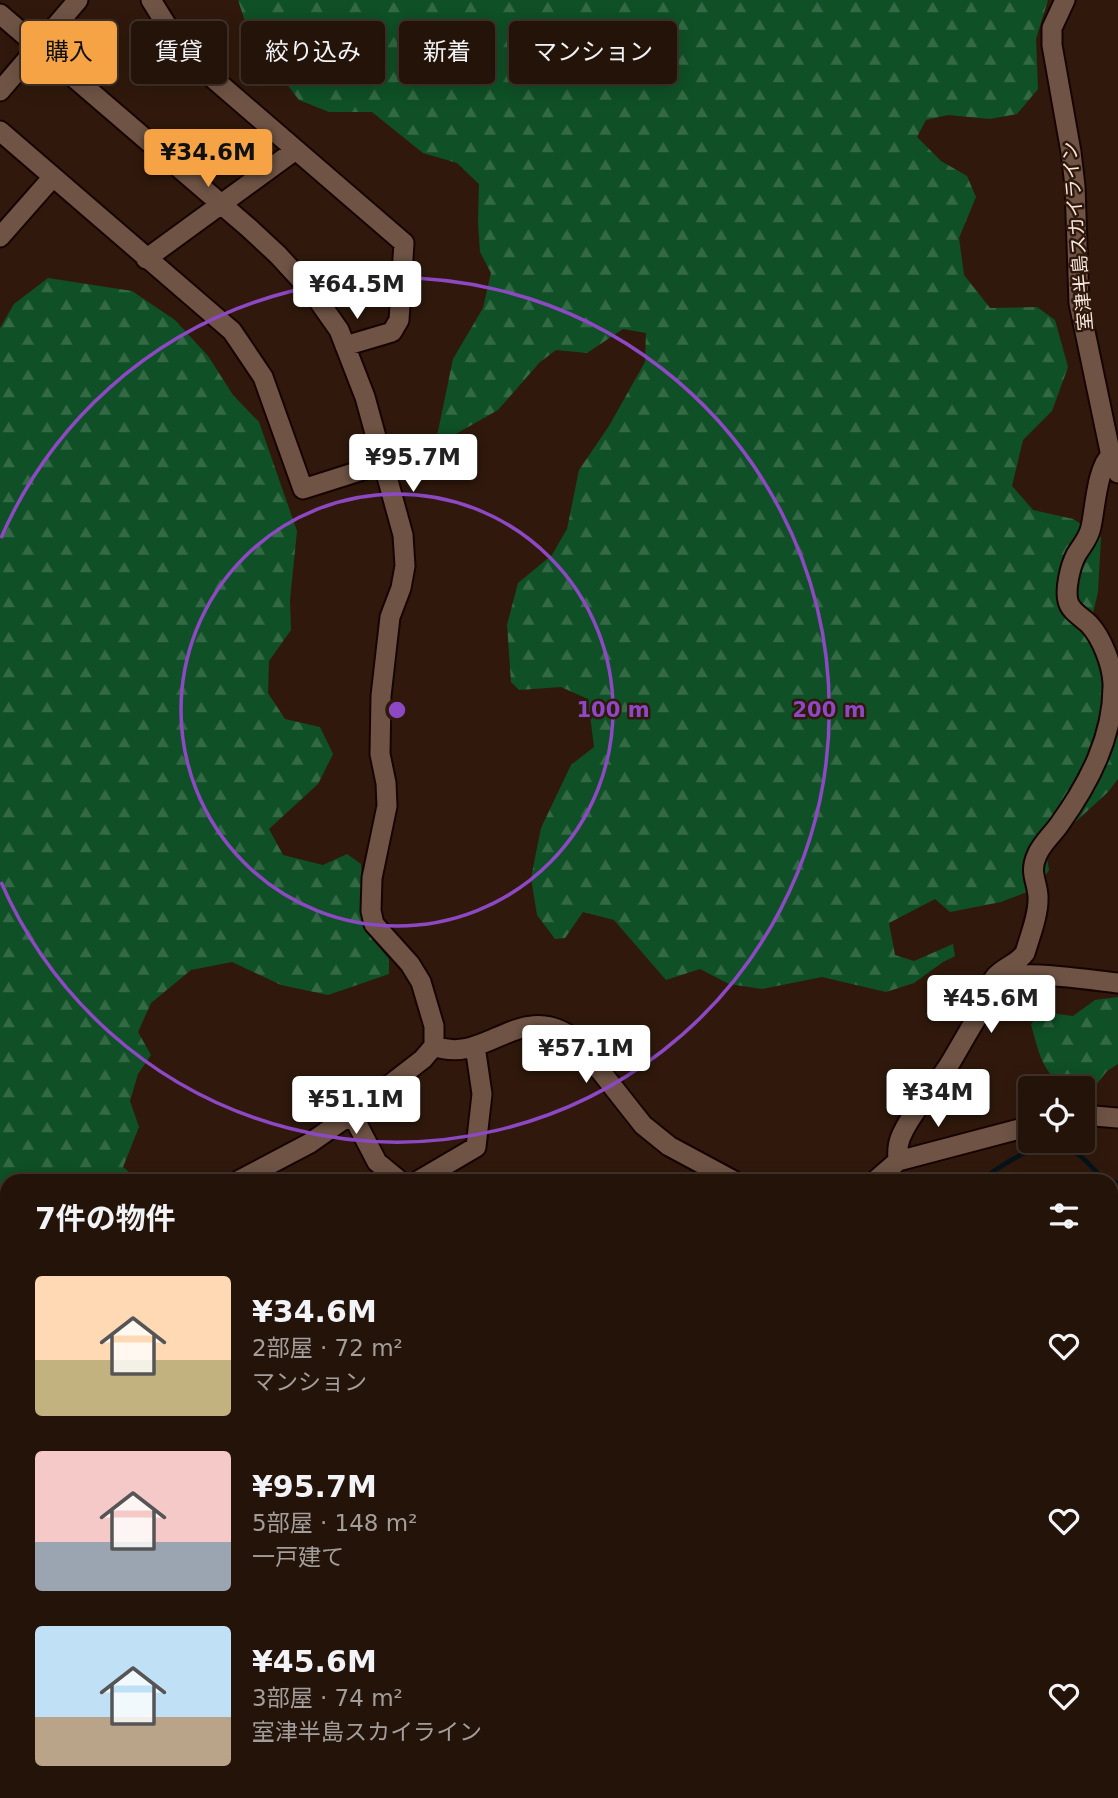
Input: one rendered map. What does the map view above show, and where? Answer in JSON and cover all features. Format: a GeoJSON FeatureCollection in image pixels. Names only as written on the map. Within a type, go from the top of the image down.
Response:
{"type":"FeatureCollection","features":[{"type":"Feature","properties":{"kind":"street"},"geometry":{"type":"LineString","coordinates":[[60,21],[78,0]]}},
{"type":"Feature","properties":{"kind":"street"},"geometry":{"type":"LineString","coordinates":[[151,0],[182,50],[294,151],[404,243],[399,320],[392,332],[345,346]]}},
{"type":"Feature","properties":{"kind":"street","name":"室津半島スカイライン"},"geometry":{"type":"LineString","coordinates":[[1065,0],[1052,28],[1052,45],[1073,163],[1079,303],[1114,465]]}},
{"type":"Feature","properties":{"kind":"street"},"geometry":{"type":"LineString","coordinates":[[0,14],[21,32]]}},
{"type":"Feature","properties":{"kind":"street"},"geometry":{"type":"LineString","coordinates":[[0,91],[21,67]]}},
{"type":"Feature","properties":{"kind":"street"},"geometry":{"type":"LineString","coordinates":[[81,84],[278,255],[313,292],[339,330],[365,397],[403,535],[405,566],[401,588],[390,617],[382,696],[380,754],[387,806],[372,878],[371,911],[374,924],[410,964],[421,982],[434,1026],[433,1046],[423,1059],[392,1083],[369,1107],[340,1122],[310,1143],[251,1174]]}},
{"type":"Feature","properties":{"kind":"street"},"geometry":{"type":"LineString","coordinates":[[0,131],[232,331],[263,377],[303,489],[385,463]]}},
{"type":"Feature","properties":{"kind":"street"},"geometry":{"type":"LineString","coordinates":[[146,259],[294,151]]}},
{"type":"Feature","properties":{"kind":"street"},"geometry":{"type":"LineString","coordinates":[[0,237],[52,178]]}},
{"type":"Feature","properties":{"kind":"street"},"geometry":{"type":"LineString","coordinates":[[988,1001],[990,988],[1000,971],[1021,959],[1025,953],[1038,895],[1032,871],[1037,855],[1084,788],[1102,750],[1109,718],[1113,682],[1111,673],[1102,644],[1091,627],[1070,608],[1067,599],[1074,559],[1091,530],[1102,470],[1106,460],[1114,465]]}},
{"type":"Feature","properties":{"kind":"street"},"geometry":{"type":"LineString","coordinates":[[898,1161],[897,1147],[904,1129],[948,1067],[988,1001],[1005,982],[1017,975],[1118,983]]}},
{"type":"Feature","properties":{"kind":"street"},"geometry":{"type":"LineString","coordinates":[[433,1046],[447,1051],[461,1050],[532,1024],[564,1030],[576,1040],[643,1125],[656,1137],[722,1174]]}},
{"type":"Feature","properties":{"kind":"street"},"geometry":{"type":"LineString","coordinates":[[430,1174],[476,1147],[482,1094],[475,1046]]}},
{"type":"Feature","properties":{"kind":"street"},"geometry":{"type":"LineString","coordinates":[[352,1116],[377,1162],[392,1174]]}},
{"type":"Feature","properties":{"kind":"street"},"geometry":{"type":"LineString","coordinates":[[1095,1116],[1118,1118]]}},
{"type":"Feature","properties":{"kind":"street"},"geometry":{"type":"LineString","coordinates":[[883,1174],[898,1161],[1018,1129]]}},
{"type":"Feature","properties":{"kind":"green space"},"geometry":{"type":"Polygon","coordinates":[[[238,0],[1048,0],[1036,39],[1038,89],[1017,114],[990,119],[948,115],[926,120],[917,137],[941,161],[967,176],[976,197],[959,238],[964,275],[990,308],[1037,307],[1055,320],[1068,367],[1052,411],[1023,440],[1012,486],[1033,510],[1073,519],[1101,537],[1098,592],[1088,634],[1097,659],[1118,669],[1118,779],[1108,792],[1072,825],[1052,839],[1047,857],[1049,870],[1037,888],[1001,902],[950,912],[935,899],[889,923],[895,955],[914,961],[953,944],[955,956],[914,983],[886,992],[822,977],[762,989],[729,984],[700,969],[666,980],[614,920],[583,912],[565,938],[555,939],[537,915],[531,878],[541,828],[571,765],[594,747],[588,699],[561,687],[519,690],[511,682],[507,625],[518,583],[552,555],[567,529],[579,470],[609,426],[645,362],[646,333],[623,329],[587,353],[556,350],[540,362],[498,410],[454,435],[437,436],[453,359],[483,308],[491,273],[480,252],[479,184],[457,163],[423,153],[372,112],[329,112],[299,100],[287,84],[385,84],[385,21],[245,21],[238,0]]]}},
{"type":"Feature","properties":{"kind":"green space"},"geometry":{"type":"Polygon","coordinates":[[[48,278],[132,291],[175,320],[208,356],[233,395],[259,422],[297,531],[290,600],[291,630],[269,661],[268,693],[285,719],[320,727],[333,754],[318,784],[269,829],[283,855],[323,865],[347,854],[361,864],[363,908],[372,939],[389,959],[389,974],[328,995],[281,985],[232,962],[191,970],[151,1003],[138,1032],[151,1055],[138,1074],[130,1101],[139,1127],[123,1167],[131,1174],[0,1174],[0,328],[14,304],[48,278]]]}},
{"type":"Feature","properties":{"kind":"green space"},"geometry":{"type":"Polygon","coordinates":[[[1118,997],[1118,1064],[1107,1071],[1095,1086],[1095,1076],[1052,1076],[1041,1057],[1031,1024],[1042,1012],[1073,1016],[1095,1000],[1118,997]]]}},
{"type":"Feature","properties":{"kind":"waterway"},"geometry":{"type":"LineString","coordinates":[[990,1174],[1027,1152],[1053,1147],[1079,1155],[1099,1174]]}}]}
